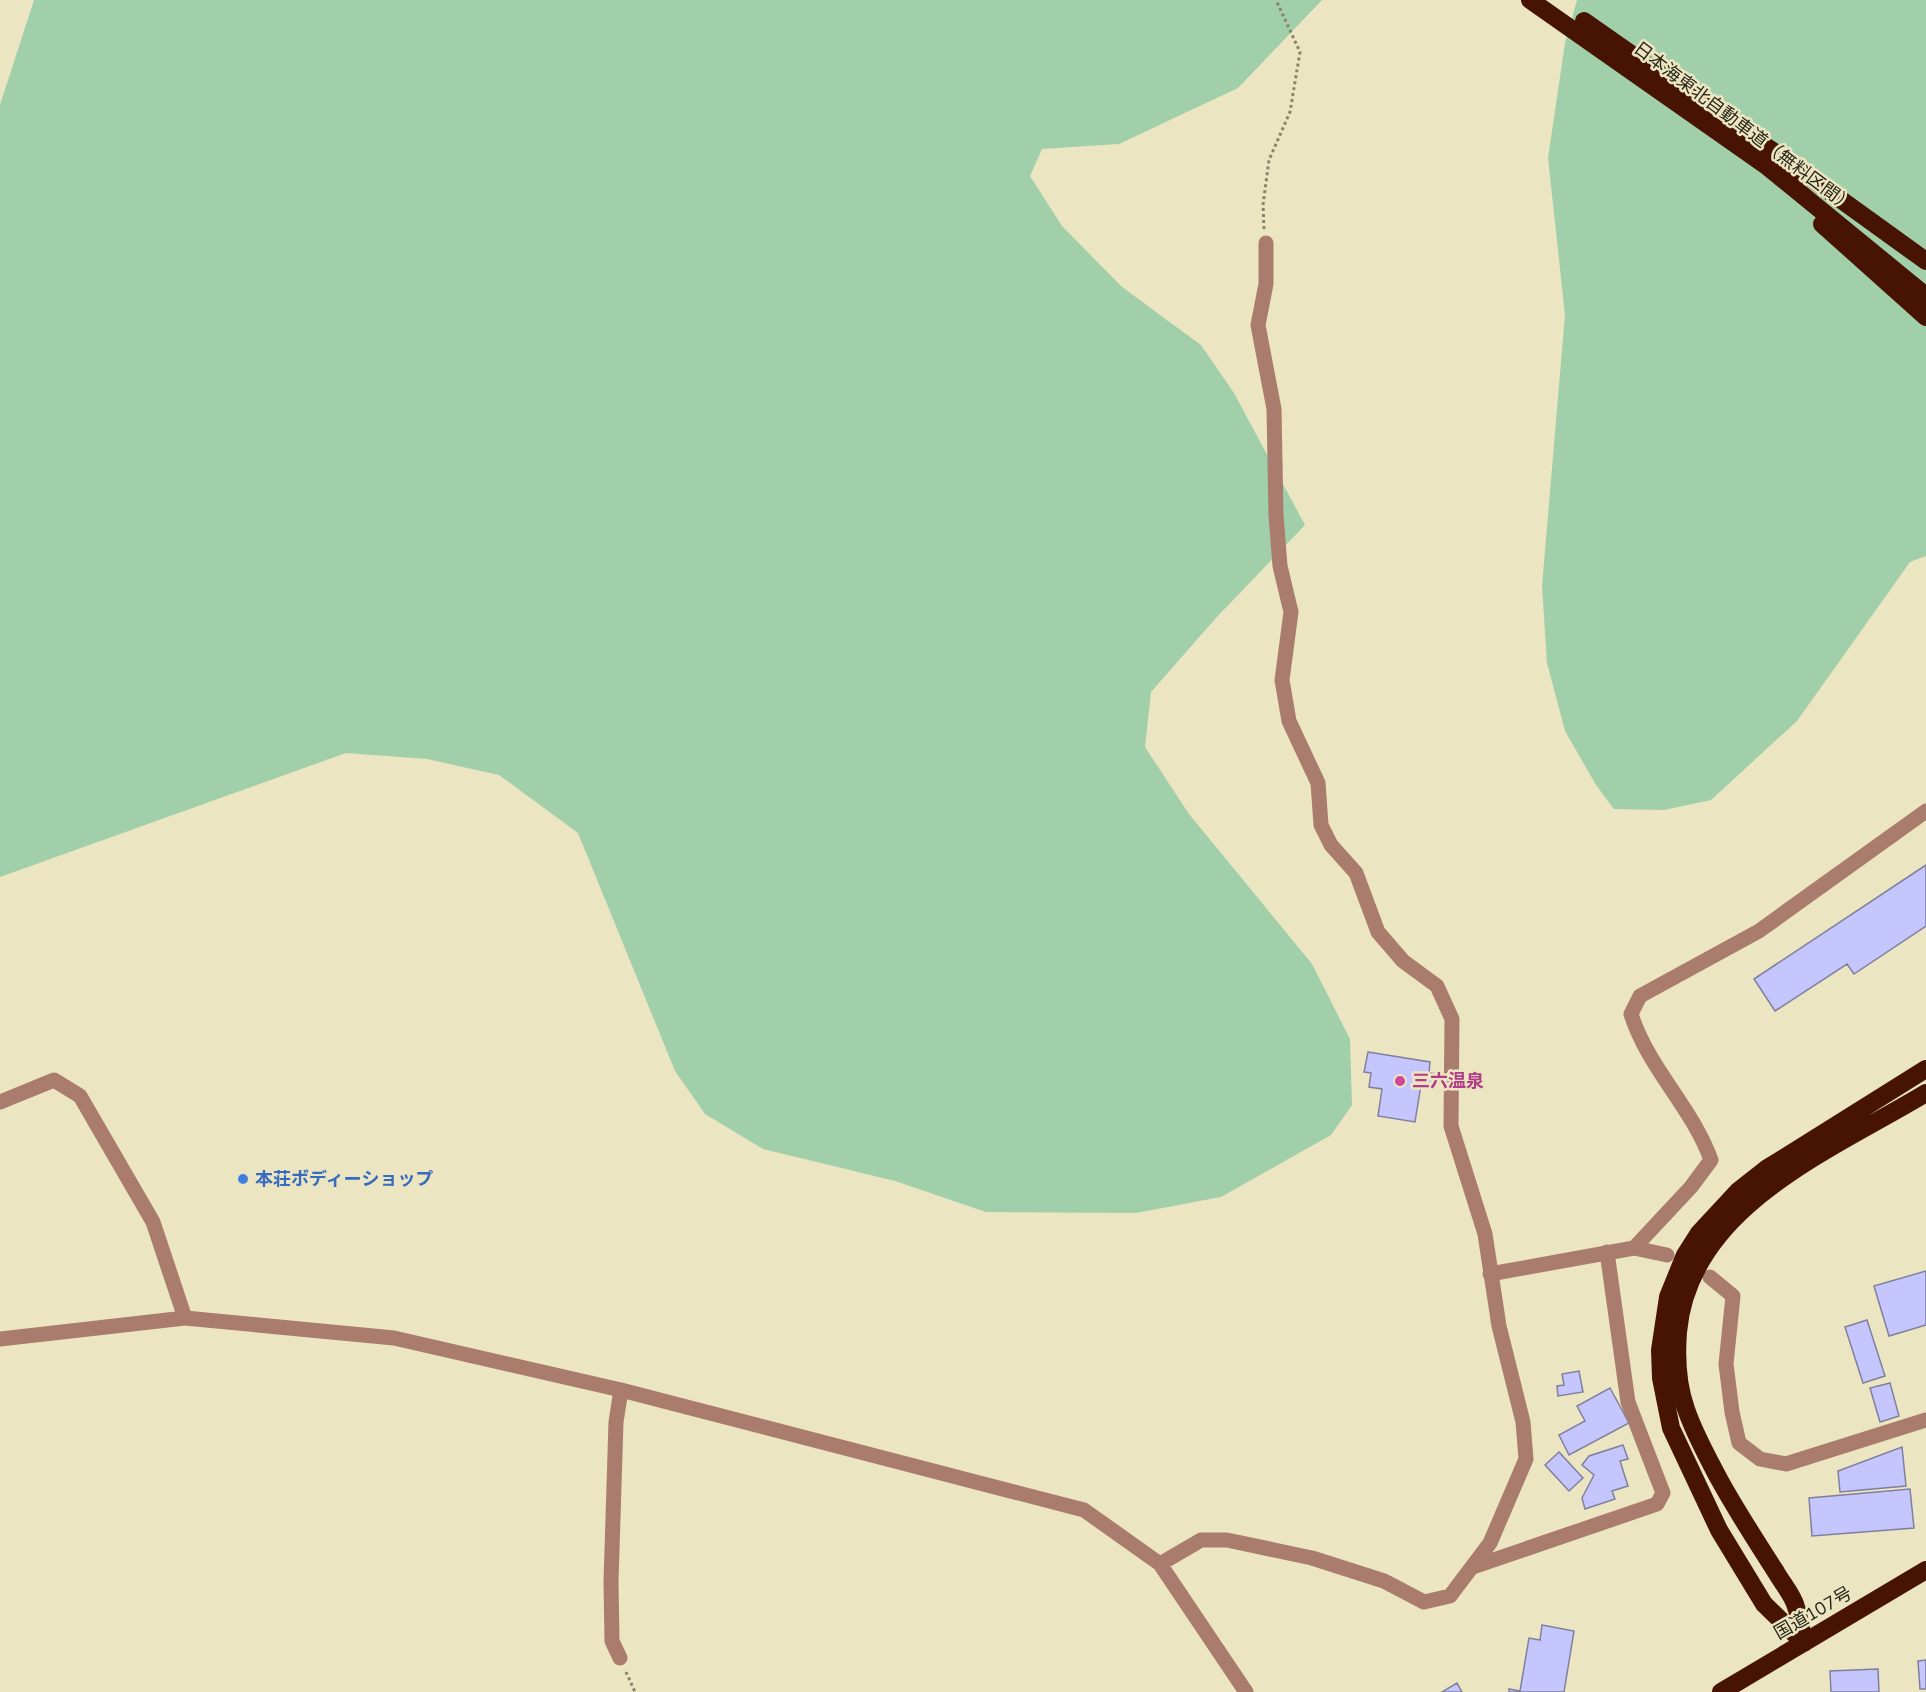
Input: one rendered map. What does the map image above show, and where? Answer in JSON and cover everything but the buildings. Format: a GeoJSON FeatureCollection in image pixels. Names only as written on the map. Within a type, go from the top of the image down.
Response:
{"type":"FeatureCollection","features":[{"type":"Feature","properties":{"kind":"highway","name":"日本海東北自動車道（無料区間）"},"geometry":{"type":"LineString","coordinates":[[1539,1],[1718,122],[1926,296]]}},
{"type":"Feature","properties":{"kind":"highway"},"geometry":{"type":"LineString","coordinates":[[1718,122],[1779,155],[1926,261]]}},
{"type":"Feature","properties":{"kind":"highway"},"geometry":{"type":"LineString","coordinates":[[1718,122],[1819,193],[1926,282]]}},
{"type":"Feature","properties":{"kind":"highway"},"geometry":{"type":"LineString","coordinates":[[1718,122],[1926,317]]}},
{"type":"Feature","properties":{"kind":"highway"},"geometry":{"type":"LineString","coordinates":[[1804,1643],[1764,1604],[1719,1530],[1671,1428],[1661,1378],[1660,1350],[1668,1298],[1685,1255],[1699,1233],[1738,1191],[1766,1169],[1926,1069]]}},
{"type":"Feature","properties":{"kind":"highway"},"geometry":{"type":"LineString","coordinates":[[1804,1643],[1796,1606],[1725,1490],[1701,1446],[1685,1408],[1677,1374],[1679,1322],[1690,1283],[1700,1264],[1723,1228],[1740,1212],[1777,1181],[1926,1093]]}},
{"type":"Feature","properties":{"kind":"highway","name":"国道107号"},"geometry":{"type":"LineString","coordinates":[[1721,1692],[1926,1570]]}},
{"type":"Feature","properties":{"kind":"street"},"geometry":{"type":"LineString","coordinates":[[1160,1564],[1201,1540],[1227,1540],[1312,1558],[1384,1581],[1424,1602],[1450,1596],[1490,1543],[1526,1460],[1523,1422],[1490,1274],[1485,1234],[1450,1126],[1452,1019],[1437,986],[1403,961],[1378,932],[1356,873],[1331,845],[1321,825],[1318,783],[1289,721],[1282,680],[1291,612],[1280,556],[1274,409],[1258,325],[1266,284],[1266,243]]}},
{"type":"Feature","properties":{"kind":"street"},"geometry":{"type":"LineString","coordinates":[[1634,1248],[1690,1187],[1711,1160],[1702,1136],[1639,1039],[1631,1014],[1640,996],[1759,931],[1926,810]]}},
{"type":"Feature","properties":{"kind":"street"},"geometry":{"type":"LineString","coordinates":[[0,1102],[54,1080],[80,1096],[153,1222],[185,1318]]}},
{"type":"Feature","properties":{"kind":"street"},"geometry":{"type":"LineString","coordinates":[[1490,1274],[1634,1248],[1667,1256]]}},
{"type":"Feature","properties":{"kind":"street"},"geometry":{"type":"LineString","coordinates":[[1472,1567],[1657,1504],[1663,1493],[1628,1402],[1607,1252]]}},
{"type":"Feature","properties":{"kind":"street"},"geometry":{"type":"LineString","coordinates":[[1710,1277],[1732,1296],[1726,1364],[1732,1412],[1739,1443],[1760,1460],[1786,1464],[1926,1420]]}},
{"type":"Feature","properties":{"kind":"street"},"geometry":{"type":"LineString","coordinates":[[0,1339],[185,1318],[394,1338],[621,1390],[1084,1510],[1160,1564],[1246,1692]]}},
{"type":"Feature","properties":{"kind":"street"},"geometry":{"type":"LineString","coordinates":[[620,1658],[612,1641],[611,1582],[616,1422],[621,1390]]}},
{"type":"Feature","properties":{"kind":"path"},"geometry":{"type":"LineString","coordinates":[[1266,243],[1263,205],[1269,160],[1290,112],[1300,52],[1276,0]]}},
{"type":"Feature","properties":{"kind":"path"},"geometry":{"type":"LineString","coordinates":[[620,1658],[636,1692]]}},
{"type":"Feature","properties":{"kind":"green space"},"geometry":{"type":"Polygon","coordinates":[[[34,0],[1322,0],[1238,88],[1119,144],[1042,149],[1030,176],[1062,226],[1122,287],[1201,345],[1234,393],[1305,525],[1215,619],[1151,692],[1145,747],[1189,814],[1312,964],[1350,1039],[1352,1105],[1331,1135],[1221,1197],[1136,1213],[986,1212],[895,1181],[763,1149],[705,1114],[675,1071],[578,833],[499,775],[427,759],[346,753],[0,877],[0,105],[34,0]]]}},
{"type":"Feature","properties":{"kind":"green space"},"geometry":{"type":"Polygon","coordinates":[[[1577,0],[1926,0],[1926,556],[1910,562],[1797,721],[1711,800],[1664,810],[1614,809],[1596,785],[1565,731],[1547,663],[1542,586],[1565,315],[1548,158],[1565,43],[1577,0]]]}},
{"type":"Feature","properties":{"kind":"place","name":"三六温泉"},"geometry":{"type":"Point","coordinates":[1400,1081]}},
{"type":"Feature","properties":{"kind":"place","name":"本荘ボディーショップ"},"geometry":{"type":"Point","coordinates":[243,1179]}}]}
